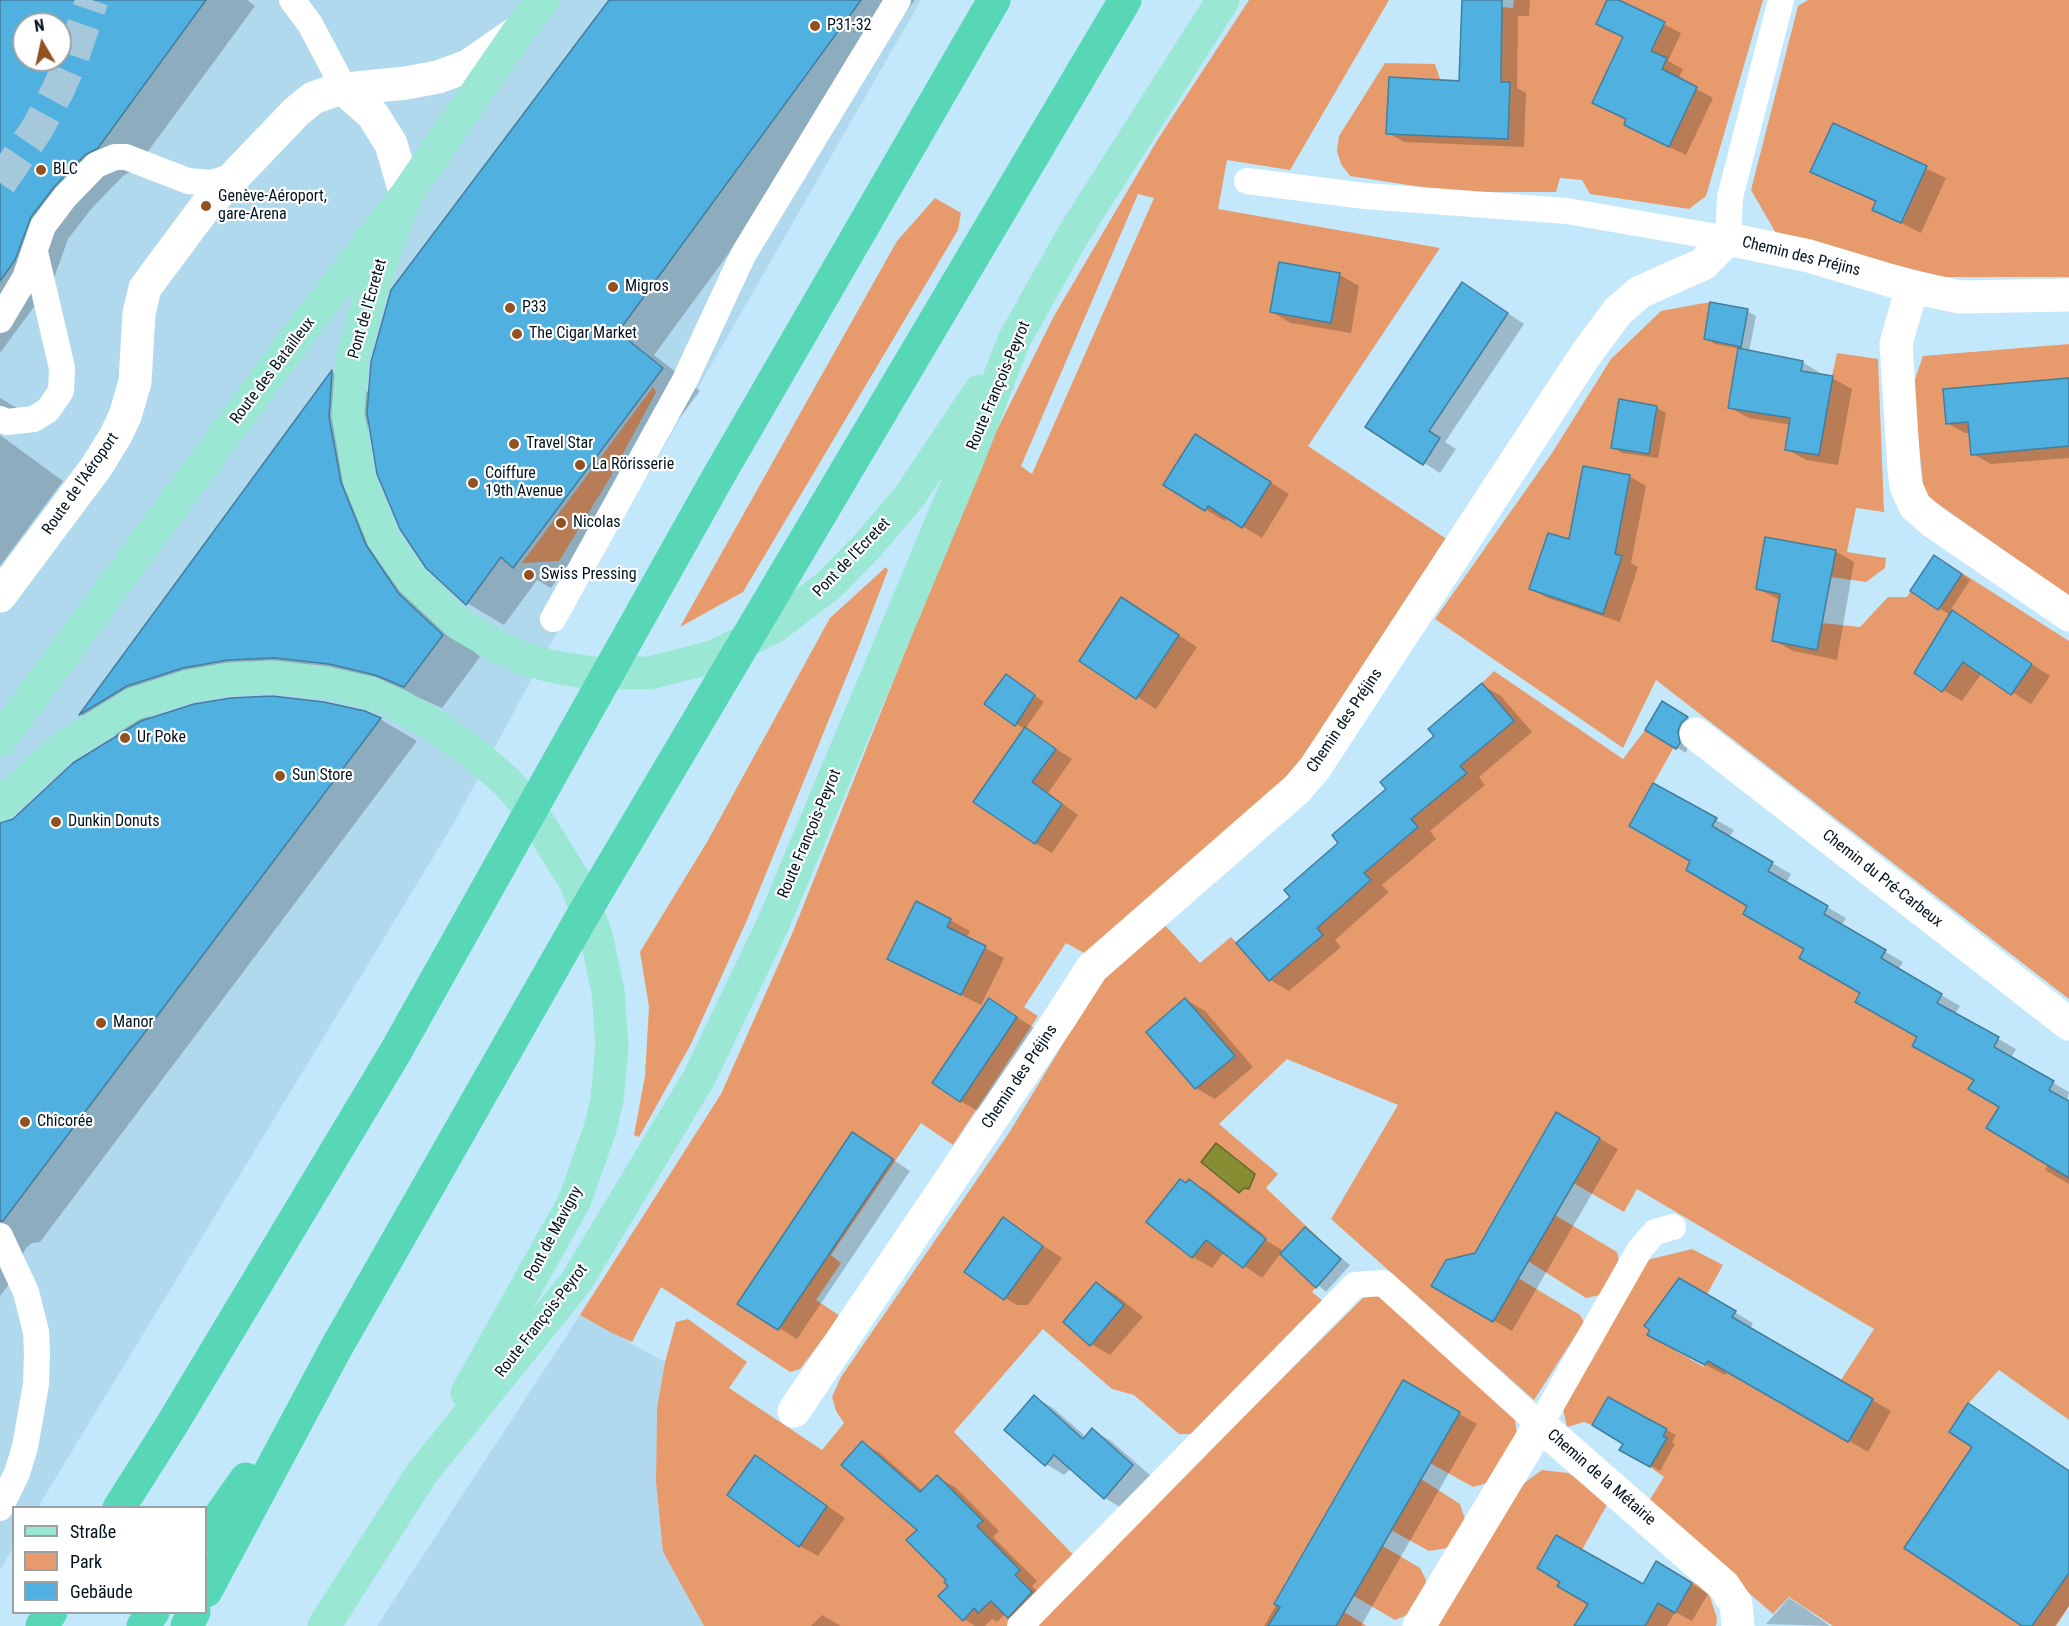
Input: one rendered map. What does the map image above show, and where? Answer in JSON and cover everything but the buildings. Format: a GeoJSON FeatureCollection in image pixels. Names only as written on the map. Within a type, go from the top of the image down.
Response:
{"type":"FeatureCollection","features":[{"type":"Feature","properties":{"kind":"highway"},"geometry":{"type":"LineString","coordinates":[[119,1506],[177,1416],[396,1052],[718,477],[994,0]]}},
{"type":"Feature","properties":{"kind":"highway"},"geometry":{"type":"LineString","coordinates":[[207,1589],[335,1350],[583,915],[1125,0]]}},
{"type":"Feature","properties":{"kind":"highway"},"geometry":{"type":"LineString","coordinates":[[207,1535],[335,1350]]}},
{"type":"Feature","properties":{"kind":"main road","name":"Route des Batailleux"},"geometry":{"type":"LineString","coordinates":[[0,740],[305,327],[406,195],[518,32],[543,0]]}},
{"type":"Feature","properties":{"kind":"main road","name":"Route François-Peyrot"},"geometry":{"type":"LineString","coordinates":[[324,1626],[422,1473],[576,1282],[699,1078],[773,924],[968,459],[1014,340],[1073,235],[1224,0]]}},
{"type":"Feature","properties":{"kind":"main road","name":"Pont de l'Ecretet"},"geometry":{"type":"LineString","coordinates":[[406,195],[372,287],[352,359],[348,389],[352,447],[369,509],[392,552],[412,580],[459,624],[483,639],[523,658],[591,673],[650,673],[712,657],[774,627],[821,592],[868,545],[909,497],[1014,340]]}},
{"type":"Feature","properties":{"kind":"main road","name":"Pont de Mavigny"},"geometry":{"type":"LineString","coordinates":[[0,805],[62,748],[125,708],[170,691],[229,679],[273,677],[327,683],[371,693],[435,726],[472,752],[506,781],[529,807],[563,859],[596,935],[608,991],[611,1028],[607,1100],[600,1129],[575,1200],[422,1473]]}},
{"type":"Feature","properties":{"kind":"street","name":"Route de l'Aéroport"},"geometry":{"type":"LineString","coordinates":[[0,597],[97,466],[125,416],[135,382],[139,313],[145,288],[206,206],[305,103],[324,92],[438,77],[468,66],[518,32]]}},
{"type":"Feature","properties":{"kind":"street"},"geometry":{"type":"LineString","coordinates":[[345,90],[373,115],[391,144],[406,195]]}},
{"type":"Feature","properties":{"kind":"street","name":"Chemin des Préjins"},"geometry":{"type":"LineString","coordinates":[[794,1411],[1092,968],[1297,789],[1315,768],[1580,364],[1618,310],[1640,292],[1703,264],[1728,239],[1809,256],[1912,287],[1960,297],[2069,295]]}},
{"type":"Feature","properties":{"kind":"street"},"geometry":{"type":"LineString","coordinates":[[1912,287],[1896,344],[1904,470],[1906,486],[1915,506],[1932,521],[2069,615]]}},
{"type":"Feature","properties":{"kind":"street","name":"Chemin du Pré-Carbeux"},"geometry":{"type":"LineString","coordinates":[[1696,734],[2069,1024]]}},
{"type":"Feature","properties":{"kind":"street","name":"Chemin de la Métairie"},"geometry":{"type":"LineString","coordinates":[[1419,1626],[1540,1425],[1724,1586],[1736,1604],[1738,1626]]}},
{"type":"Feature","properties":{"kind":"lane"},"geometry":{"type":"LineString","coordinates":[[292,0],[310,24],[345,90]]}},
{"type":"Feature","properties":{"kind":"lane"},"geometry":{"type":"LineString","coordinates":[[553,619],[684,382],[743,255],[898,0]]}},
{"type":"Feature","properties":{"kind":"lane"},"geometry":{"type":"LineString","coordinates":[[1247,181],[1365,196],[1567,211],[1728,239],[1730,196],[1781,0]]}},
{"type":"Feature","properties":{"kind":"lane"},"geometry":{"type":"LineString","coordinates":[[0,320],[25,278],[38,238],[48,219],[89,170],[103,161],[126,157],[176,177],[205,183],[235,176]]}},
{"type":"Feature","properties":{"kind":"lane"},"geometry":{"type":"LineString","coordinates":[[0,419],[7,422],[34,419],[48,410],[61,391],[62,368],[35,252]]}},
{"type":"Feature","properties":{"kind":"lane"},"geometry":{"type":"LineString","coordinates":[[1020,1626],[1355,1285],[1383,1283],[1540,1425],[1640,1249],[1655,1232],[1673,1227]]}},
{"type":"Feature","properties":{"kind":"lane"},"geometry":{"type":"LineString","coordinates":[[0,1236],[26,1292],[36,1332],[37,1354],[36,1384],[25,1447],[17,1473],[0,1508]]}},
{"type":"Feature","properties":{"kind":"shaded area"},"geometry":{"type":"Polygon","coordinates":[[[0,0],[921,0],[550,645],[454,823],[39,1506],[12,1506],[12,1549],[0,1570],[0,0]]]}},
{"type":"Feature","properties":{"kind":"shaded area"},"geometry":{"type":"Polygon","coordinates":[[[1216,1143],[1255,1174],[1249,1189],[1244,1188],[1239,1193],[1201,1162],[1216,1143]]]}},
{"type":"Feature","properties":{"kind":"shaded area"},"geometry":{"type":"Polygon","coordinates":[[[580,1315],[665,1362],[657,1408],[656,1482],[663,1552],[704,1626],[377,1626],[580,1315]]]}},
{"type":"Feature","properties":{"kind":"green space"},"geometry":{"type":"Polygon","coordinates":[[[1249,0],[1389,0],[1290,170],[1227,160],[1218,209],[1440,248],[1308,446],[1448,540],[1291,774],[1086,954],[1066,943],[1024,1007],[1038,1016],[953,1145],[921,1123],[831,1255],[841,1263],[816,1300],[840,1316],[800,1369],[790,1372],[661,1287],[632,1342],[580,1315],[721,1094],[792,934],[982,460],[1054,316],[1158,139],[1249,0]],[[1138,194],[1021,466],[1032,474],[1154,198],[1138,194]]]}},
{"type":"Feature","properties":{"kind":"green space"},"geometry":{"type":"Polygon","coordinates":[[[1514,0],[1763,0],[1706,196],[1689,209],[1590,194],[1582,180],[1560,178],[1556,192],[1454,192],[1350,176],[1341,164],[1337,151],[1339,136],[1385,63],[1435,64],[1440,79],[1501,82],[1502,7],[1513,8],[1514,0]]]}},
{"type":"Feature","properties":{"kind":"green space"},"geometry":{"type":"Polygon","coordinates":[[[1808,0],[2069,0],[2069,277],[1944,277],[1777,235],[1751,190],[1798,6],[1808,0]]]}},
{"type":"Feature","properties":{"kind":"green space"},"geometry":{"type":"Polygon","coordinates":[[[935,198],[961,213],[958,230],[743,592],[680,627],[897,241],[935,198]]]}},
{"type":"Feature","properties":{"kind":"green space"},"geometry":{"type":"Polygon","coordinates":[[[1710,302],[1748,309],[1737,359],[1832,376],[1837,353],[1878,359],[1884,512],[1856,508],[1847,552],[1886,558],[1885,568],[1866,582],[1831,577],[1822,623],[1860,627],[1888,597],[1907,597],[1934,555],[2069,641],[2069,999],[1656,680],[1623,748],[1435,619],[1552,453],[1611,359],[1661,311],[1710,302]]]}},
{"type":"Feature","properties":{"kind":"green space"},"geometry":{"type":"Polygon","coordinates":[[[2069,344],[2069,596],[1924,494],[1913,385],[1923,356],[2069,344]]]}},
{"type":"Feature","properties":{"kind":"green space"},"geometry":{"type":"Polygon","coordinates":[[[653,387],[656,392],[611,476],[559,561],[522,563],[653,387]]]}},
{"type":"Feature","properties":{"kind":"green space"},"geometry":{"type":"Polygon","coordinates":[[[886,567],[888,570],[857,651],[747,920],[691,1044],[639,1137],[634,1135],[645,1076],[649,1007],[640,952],[707,842],[830,618],[886,567]]]}},
{"type":"Feature","properties":{"kind":"green space"},"geometry":{"type":"Polygon","coordinates":[[[1494,671],[1623,759],[1645,730],[1674,747],[1629,827],[1690,861],[1686,870],[1747,906],[1743,914],[1804,949],[1799,958],[1860,993],[1856,1002],[1917,1037],[1913,1046],[1974,1080],[1969,1090],[2029,1125],[2049,1090],[2069,1101],[2069,1420],[1999,1370],[1967,1405],[2069,1472],[2069,1606],[2056,1626],[1833,1626],[1789,1597],[1773,1614],[1647,1504],[1664,1477],[1650,1467],[1667,1438],[1636,1421],[1639,1413],[1608,1397],[1592,1425],[1584,1422],[1567,1427],[1563,1409],[1643,1261],[1692,1249],[1723,1265],[1676,1351],[1704,1367],[1707,1361],[1786,1407],[1811,1363],[1841,1380],[1874,1329],[1637,1189],[1624,1212],[1573,1183],[1555,1215],[1617,1252],[1619,1262],[1600,1295],[1586,1298],[1528,1261],[1518,1278],[1580,1315],[1584,1322],[1534,1400],[1331,1219],[1398,1105],[1287,1059],[1219,1124],[1278,1174],[1266,1188],[1341,1259],[1312,1292],[1324,1302],[1194,1434],[1179,1434],[1134,1395],[1112,1389],[1043,1329],[954,1432],[1089,1571],[1368,1293],[1387,1300],[1515,1418],[1517,1435],[1491,1482],[1473,1487],[1430,1463],[1421,1479],[1460,1504],[1466,1522],[1453,1547],[1429,1551],[1391,1530],[1383,1546],[1420,1568],[1429,1586],[1414,1612],[1395,1620],[1354,1596],[1344,1612],[1367,1626],[704,1626],[663,1552],[656,1482],[657,1408],[665,1362],[676,1322],[688,1319],[747,1362],[729,1388],[822,1450],[844,1423],[836,1411],[832,1397],[841,1377],[1009,1133],[1102,979],[1162,922],[1200,963],[1231,937],[1236,942],[1290,897],[1316,928],[1370,879],[1364,873],[1418,827],[1411,819],[1466,773],[1460,766],[1513,721],[1482,683],[1494,671]]]}},
{"type":"Feature","properties":{"kind":"green space"},"geometry":{"type":"Polygon","coordinates":[[[1542,1470],[1568,1473],[1602,1492],[1609,1501],[1582,1550],[1642,1585],[1656,1561],[1708,1591],[1717,1618],[1716,1626],[1431,1626],[1519,1487],[1542,1470]]]}},
{"type":"Feature","properties":{"kind":"tunnel"},"geometry":{"type":"LineString","coordinates":[[0,183],[37,129],[58,90],[73,56],[92,0]]}},
{"type":"Feature","properties":{"kind":"place","name":"P31-32"},"geometry":{"type":"Point","coordinates":[815,26]}},
{"type":"Feature","properties":{"kind":"place","name":"BLC"},"geometry":{"type":"Point","coordinates":[41,170]}},
{"type":"Feature","properties":{"kind":"place","name":"Genève-Aéroport, gare-Arena"},"geometry":{"type":"Point","coordinates":[206,206]}},
{"type":"Feature","properties":{"kind":"place","name":"Migros"},"geometry":{"type":"Point","coordinates":[613,287]}},
{"type":"Feature","properties":{"kind":"place","name":"P33"},"geometry":{"type":"Point","coordinates":[510,308]}},
{"type":"Feature","properties":{"kind":"place","name":"The Cigar Market"},"geometry":{"type":"Point","coordinates":[517,334]}},
{"type":"Feature","properties":{"kind":"place","name":"Travel Star"},"geometry":{"type":"Point","coordinates":[514,444]}},
{"type":"Feature","properties":{"kind":"place","name":"La Rörisserie"},"geometry":{"type":"Point","coordinates":[580,465]}},
{"type":"Feature","properties":{"kind":"place","name":"Coiffure 19th Avenue"},"geometry":{"type":"Point","coordinates":[473,483]}},
{"type":"Feature","properties":{"kind":"place","name":"Nicolas"},"geometry":{"type":"Point","coordinates":[561,523]}},
{"type":"Feature","properties":{"kind":"place","name":"Swiss Pressing"},"geometry":{"type":"Point","coordinates":[529,575]}},
{"type":"Feature","properties":{"kind":"place","name":"Ur Poke"},"geometry":{"type":"Point","coordinates":[125,738]}},
{"type":"Feature","properties":{"kind":"place","name":"Sun Store"},"geometry":{"type":"Point","coordinates":[280,776]}},
{"type":"Feature","properties":{"kind":"place","name":"Dunkin Donuts"},"geometry":{"type":"Point","coordinates":[56,822]}},
{"type":"Feature","properties":{"kind":"place","name":"Manor"},"geometry":{"type":"Point","coordinates":[101,1023]}},
{"type":"Feature","properties":{"kind":"place","name":"Chîcorée"},"geometry":{"type":"Point","coordinates":[25,1122]}}]}
